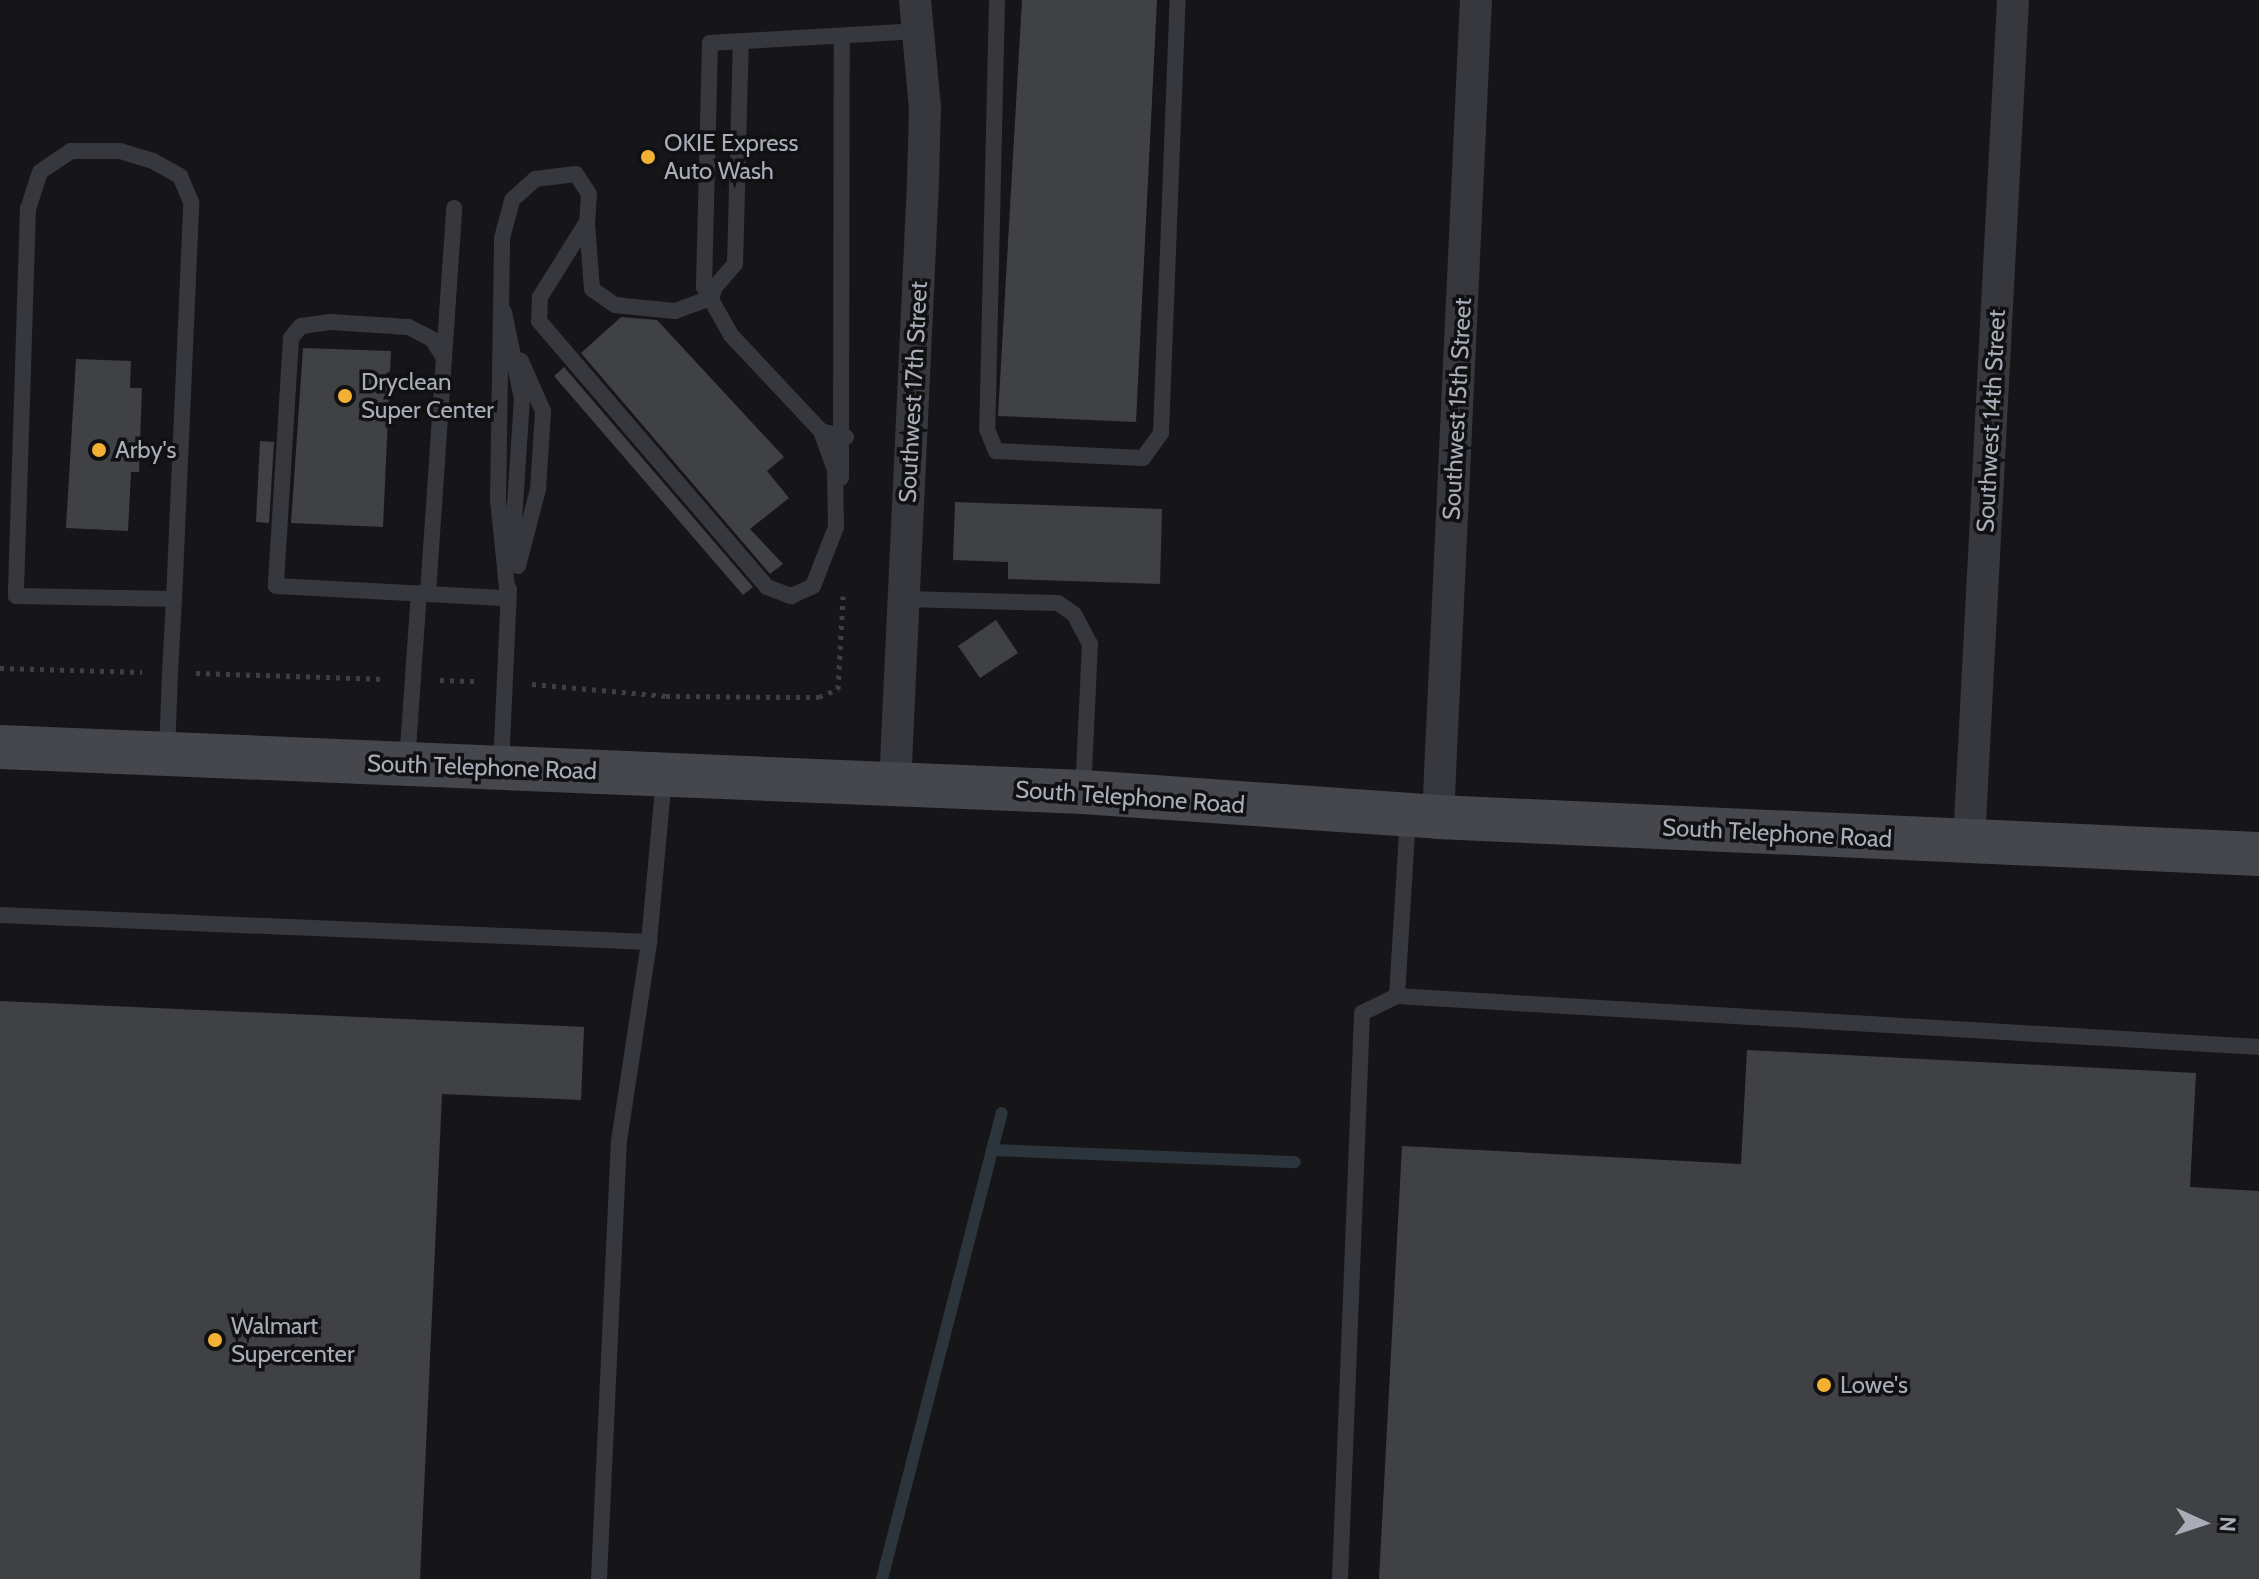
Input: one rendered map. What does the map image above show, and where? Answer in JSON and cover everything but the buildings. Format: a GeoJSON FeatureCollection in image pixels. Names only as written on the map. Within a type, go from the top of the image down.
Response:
{"type":"FeatureCollection","features":[{"type":"Feature","properties":{"kind":"main road","name":"South Telephone Road"},"geometry":{"type":"LineString","coordinates":[[0,747],[1083,792],[1423,817],[2259,854]]}},
{"type":"Feature","properties":{"kind":"street","name":"Southwest 15th Street"},"geometry":{"type":"LineString","coordinates":[[1423,817],[1476,0]]}},
{"type":"Feature","properties":{"kind":"street","name":"Southwest 14th Street"},"geometry":{"type":"LineString","coordinates":[[1969,842],[2013,0]]}},
{"type":"Feature","properties":{"kind":"street","name":"Southwest 17th Street"},"geometry":{"type":"LineString","coordinates":[[895,785],[923,182],[918,16]]}},
{"type":"Feature","properties":{"kind":"lane"},"geometry":{"type":"LineString","coordinates":[[997,0],[987,429],[996,451],[1143,458],[1161,433],[1178,0]]}},
{"type":"Feature","properties":{"kind":"lane"},"geometry":{"type":"LineString","coordinates":[[838,501],[821,431],[731,335],[710,291],[710,43],[842,36],[918,16]]}},
{"type":"Feature","properties":{"kind":"lane"},"geometry":{"type":"LineString","coordinates":[[587,222],[540,297],[539,321],[767,587],[791,596],[813,586],[828,561],[846,437],[842,36]]}},
{"type":"Feature","properties":{"kind":"lane"},"geometry":{"type":"LineString","coordinates":[[508,598],[498,500],[500,281],[512,200],[535,179],[576,174],[589,194],[587,222],[592,289],[615,305],[675,311],[710,291],[735,264],[741,41]]}},
{"type":"Feature","properties":{"kind":"lane"},"geometry":{"type":"LineString","coordinates":[[167,754],[170,673],[174,599],[191,202],[180,176],[153,161],[120,151],[71,151],[40,172],[28,208],[16,596],[174,599]]}},
{"type":"Feature","properties":{"kind":"lane"},"geometry":{"type":"LineString","coordinates":[[407,764],[444,358],[454,208]]}},
{"type":"Feature","properties":{"kind":"lane"},"geometry":{"type":"LineString","coordinates":[[500,281],[522,399],[508,598],[501,768]]}},
{"type":"Feature","properties":{"kind":"lane"},"geometry":{"type":"LineString","coordinates":[[444,358],[432,339],[408,327],[330,322],[301,326],[291,338],[276,586],[508,598]]}},
{"type":"Feature","properties":{"kind":"lane"},"geometry":{"type":"LineString","coordinates":[[821,431],[846,437]]}},
{"type":"Feature","properties":{"kind":"lane"},"geometry":{"type":"LineString","coordinates":[[904,599],[1058,603],[1074,614],[1090,644],[1083,792]]}},
{"type":"Feature","properties":{"kind":"lane"},"geometry":{"type":"LineString","coordinates":[[599,1579],[619,1141],[649,942],[664,774]]}},
{"type":"Feature","properties":{"kind":"lane"},"geometry":{"type":"LineString","coordinates":[[1397,996],[1423,817]]}},
{"type":"Feature","properties":{"kind":"lane"},"geometry":{"type":"LineString","coordinates":[[0,915],[649,942]]}},
{"type":"Feature","properties":{"kind":"lane"},"geometry":{"type":"LineString","coordinates":[[1340,1579],[1362,1013],[1397,996],[2259,1047]]}},
{"type":"Feature","properties":{"kind":"path"},"geometry":{"type":"LineString","coordinates":[[0,668],[504,682],[666,696],[819,697],[838,689],[844,578]]}},
{"type":"Feature","properties":{"kind":"waterway"},"geometry":{"type":"LineString","coordinates":[[882,1579],[1002,1113]]}},
{"type":"Feature","properties":{"kind":"waterway"},"geometry":{"type":"LineString","coordinates":[[992,1150],[1295,1162]]}},
{"type":"Feature","properties":{"kind":"place","name":"OKIE Express Auto Wash"},"geometry":{"type":"Point","coordinates":[648,157]}},
{"type":"Feature","properties":{"kind":"place","name":"Dryclean Super Center"},"geometry":{"type":"Point","coordinates":[345,396]}},
{"type":"Feature","properties":{"kind":"place","name":"Arby's"},"geometry":{"type":"Point","coordinates":[99,450]}},
{"type":"Feature","properties":{"kind":"place","name":"Walmart Supercenter"},"geometry":{"type":"Point","coordinates":[215,1340]}},
{"type":"Feature","properties":{"kind":"place","name":"Lowe's"},"geometry":{"type":"Point","coordinates":[1824,1385]}}]}
